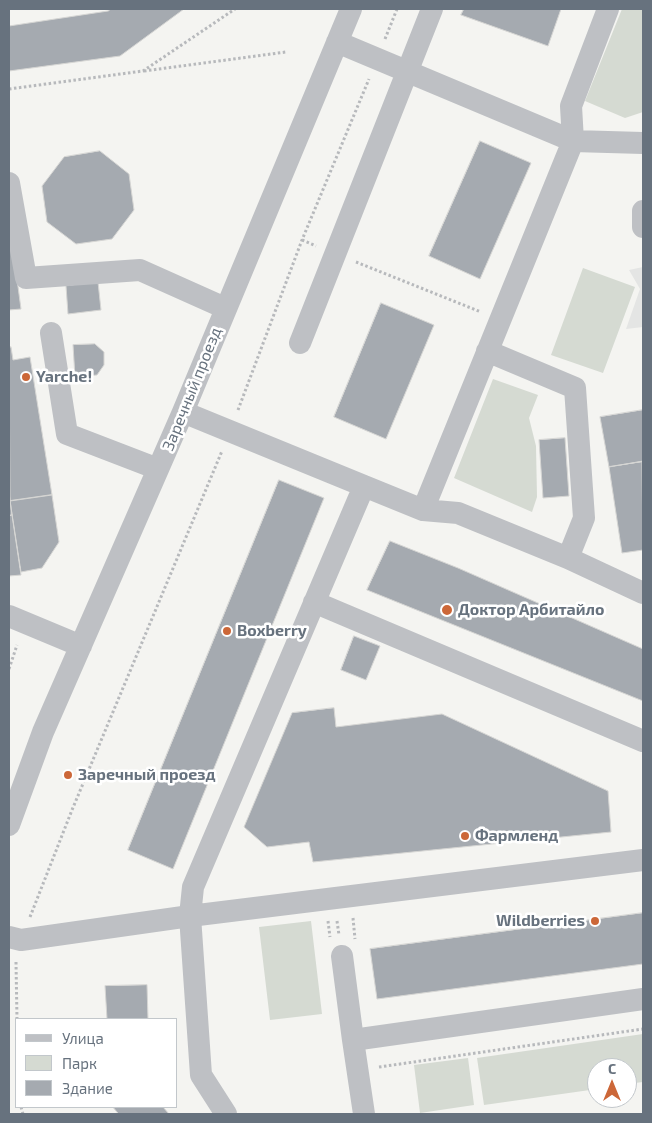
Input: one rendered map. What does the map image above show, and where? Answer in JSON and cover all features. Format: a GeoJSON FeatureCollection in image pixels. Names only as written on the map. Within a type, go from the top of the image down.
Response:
{"type":"FeatureCollection","features":[{"type":"Feature","properties":{"kind":"street","name":"Заречный проезд"},"geometry":{"type":"LineString","coordinates":[[9,825],[43,732],[183,412],[351,9]]}},
{"type":"Feature","properties":{"kind":"street"},"geometry":{"type":"LineString","coordinates":[[300,343],[432,9]]}},
{"type":"Feature","properties":{"kind":"street"},"geometry":{"type":"LineString","coordinates":[[423,510],[573,141],[571,106],[608,9]]}},
{"type":"Feature","properties":{"kind":"street"},"geometry":{"type":"LineString","coordinates":[[337,42],[377,60],[404,80],[573,141],[643,142]]}},
{"type":"Feature","properties":{"kind":"street"},"geometry":{"type":"LineString","coordinates":[[9,183],[26,278],[140,270],[225,308]]}},
{"type":"Feature","properties":{"kind":"street"},"geometry":{"type":"LineString","coordinates":[[643,211],[643,227]]}},
{"type":"Feature","properties":{"kind":"street"},"geometry":{"type":"LineString","coordinates":[[51,333],[67,434],[158,469]]}},
{"type":"Feature","properties":{"kind":"street"},"geometry":{"type":"LineString","coordinates":[[487,351],[575,388],[584,518],[568,558]]}},
{"type":"Feature","properties":{"kind":"street"},"geometry":{"type":"LineString","coordinates":[[183,412],[423,510],[458,514],[568,558],[643,593]]}},
{"type":"Feature","properties":{"kind":"street"},"geometry":{"type":"LineString","coordinates":[[226,1114],[201,1075],[190,916],[193,887],[364,486]]}},
{"type":"Feature","properties":{"kind":"street"},"geometry":{"type":"LineString","coordinates":[[314,602],[643,741]]}},
{"type":"Feature","properties":{"kind":"street"},"geometry":{"type":"LineString","coordinates":[[9,616],[81,646]]}},
{"type":"Feature","properties":{"kind":"street"},"geometry":{"type":"LineString","coordinates":[[15,938],[643,860]]}},
{"type":"Feature","properties":{"kind":"street"},"geometry":{"type":"LineString","coordinates":[[349,949],[353,1040],[364,1114]]}},
{"type":"Feature","properties":{"kind":"street"},"geometry":{"type":"LineString","coordinates":[[353,1040],[643,999]]}},
{"type":"Feature","properties":{"kind":"path"},"geometry":{"type":"LineString","coordinates":[[143,71],[235,9]]}},
{"type":"Feature","properties":{"kind":"path"},"geometry":{"type":"LineString","coordinates":[[377,60],[397,9]]}},
{"type":"Feature","properties":{"kind":"path"},"geometry":{"type":"LineString","coordinates":[[9,89],[286,52]]}},
{"type":"Feature","properties":{"kind":"path"},"geometry":{"type":"LineString","coordinates":[[9,966],[16,962],[15,938],[72,810],[230,432],[302,240],[370,76],[404,80]]}},
{"type":"Feature","properties":{"kind":"path"},"geometry":{"type":"LineString","coordinates":[[302,240],[484,313]]}},
{"type":"Feature","properties":{"kind":"path"},"geometry":{"type":"LineString","coordinates":[[335,898],[349,949]]}},
{"type":"Feature","properties":{"kind":"path"},"geometry":{"type":"LineString","coordinates":[[349,949],[352,914]]}},
{"type":"Feature","properties":{"kind":"path"},"geometry":{"type":"LineString","coordinates":[[358,1070],[643,1029]]}},
{"type":"Feature","properties":{"kind":"shaded area"},"geometry":{"type":"Polygon","coordinates":[[[643,267],[643,327],[626,329],[640,289],[629,270],[643,267]]]}},
{"type":"Feature","properties":{"kind":"green space"},"geometry":{"type":"Polygon","coordinates":[[[622,9],[643,9],[643,112],[625,118],[585,101],[622,9]]]}},
{"type":"Feature","properties":{"kind":"green space"},"geometry":{"type":"Polygon","coordinates":[[[583,268],[635,287],[603,373],[551,355],[583,268]]]}},
{"type":"Feature","properties":{"kind":"green space"},"geometry":{"type":"Polygon","coordinates":[[[493,379],[538,395],[529,418],[536,446],[537,497],[532,512],[454,478],[493,379]]]}},
{"type":"Feature","properties":{"kind":"green space"},"geometry":{"type":"Polygon","coordinates":[[[311,921],[322,1014],[270,1020],[259,927],[311,921]]]}},
{"type":"Feature","properties":{"kind":"green space"},"geometry":{"type":"Polygon","coordinates":[[[643,1034],[643,1082],[637,1083],[637,1058],[587,1058],[587,1090],[484,1105],[477,1058],[643,1034]]]}},
{"type":"Feature","properties":{"kind":"green space"},"geometry":{"type":"Polygon","coordinates":[[[468,1058],[474,1105],[420,1113],[414,1065],[468,1058]]]}},
{"type":"Feature","properties":{"kind":"building"},"geometry":{"type":"Polygon","coordinates":[[[111,9],[184,9],[120,56],[9,71],[9,26],[111,9]]]}},
{"type":"Feature","properties":{"kind":"building"},"geometry":{"type":"Polygon","coordinates":[[[464,9],[561,9],[548,46],[461,15],[464,9]]]}},
{"type":"Feature","properties":{"kind":"building"},"geometry":{"type":"Polygon","coordinates":[[[480,141],[531,163],[480,279],[429,256],[480,141]]]}},
{"type":"Feature","properties":{"kind":"building"},"geometry":{"type":"Polygon","coordinates":[[[100,151],[129,174],[134,210],[112,239],[76,244],[47,222],[42,186],[64,157],[100,151]]]}},
{"type":"Feature","properties":{"kind":"building"},"geometry":{"type":"Polygon","coordinates":[[[9,219],[21,309],[9,310],[9,219]]]}},
{"type":"Feature","properties":{"kind":"building"},"geometry":{"type":"Polygon","coordinates":[[[98,282],[101,310],[68,314],[66,286],[98,282]]]}},
{"type":"Feature","properties":{"kind":"building"},"geometry":{"type":"Polygon","coordinates":[[[381,303],[434,325],[386,439],[334,417],[381,303]]]}},
{"type":"Feature","properties":{"kind":"building"},"geometry":{"type":"Polygon","coordinates":[[[95,344],[104,352],[104,365],[97,375],[75,377],[73,345],[95,344]]]}},
{"type":"Feature","properties":{"kind":"building"},"geometry":{"type":"Polygon","coordinates":[[[11,347],[13,360],[30,357],[52,495],[10,501],[9,348],[11,347]]]}},
{"type":"Feature","properties":{"kind":"building"},"geometry":{"type":"Polygon","coordinates":[[[643,410],[643,461],[609,467],[600,417],[643,410]]]}},
{"type":"Feature","properties":{"kind":"building"},"geometry":{"type":"Polygon","coordinates":[[[565,438],[569,496],[543,498],[539,440],[565,438]]]}},
{"type":"Feature","properties":{"kind":"building"},"geometry":{"type":"Polygon","coordinates":[[[642,462],[643,550],[622,553],[609,467],[642,462]]]}},
{"type":"Feature","properties":{"kind":"building"},"geometry":{"type":"Polygon","coordinates":[[[279,480],[324,498],[173,869],[128,850],[279,480]]]}},
{"type":"Feature","properties":{"kind":"building"},"geometry":{"type":"Polygon","coordinates":[[[9,492],[12,515],[9,516],[9,492]]]}},
{"type":"Feature","properties":{"kind":"building"},"geometry":{"type":"Polygon","coordinates":[[[52,495],[59,542],[42,568],[21,572],[10,501],[52,495]]]}},
{"type":"Feature","properties":{"kind":"building"},"geometry":{"type":"Polygon","coordinates":[[[12,515],[21,575],[9,576],[9,516],[12,515]]]}},
{"type":"Feature","properties":{"kind":"building"},"geometry":{"type":"Polygon","coordinates":[[[390,541],[458,568],[643,649],[643,701],[367,590],[390,541]]]}},
{"type":"Feature","properties":{"kind":"building"},"geometry":{"type":"Polygon","coordinates":[[[354,636],[380,646],[366,680],[341,670],[354,636]]]}},
{"type":"Feature","properties":{"kind":"building"},"geometry":{"type":"Polygon","coordinates":[[[334,708],[336,727],[442,714],[608,791],[611,832],[313,862],[309,842],[267,847],[244,827],[292,713],[334,708]]]}},
{"type":"Feature","properties":{"kind":"building"},"geometry":{"type":"Polygon","coordinates":[[[643,913],[643,964],[377,999],[370,949],[643,913]]]}},
{"type":"Feature","properties":{"kind":"building"},"geometry":{"type":"Polygon","coordinates":[[[147,985],[148,1018],[107,1018],[105,986],[147,985]]]}},
{"type":"Feature","properties":{"kind":"building"},"geometry":{"type":"Polygon","coordinates":[[[114,1108],[164,1108],[169,1114],[119,1114],[114,1108]]]}},
{"type":"Feature","properties":{"kind":"place","name":"Yarche!"},"geometry":{"type":"Point","coordinates":[26,377]}},
{"type":"Feature","properties":{"kind":"place","name":"Доктор Арбитайло"},"geometry":{"type":"Point","coordinates":[447,610]}},
{"type":"Feature","properties":{"kind":"place","name":"Boxberry"},"geometry":{"type":"Point","coordinates":[227,631]}},
{"type":"Feature","properties":{"kind":"place","name":"Заречный проезд"},"geometry":{"type":"Point","coordinates":[68,775]}},
{"type":"Feature","properties":{"kind":"place","name":"Фармленд"},"geometry":{"type":"Point","coordinates":[465,836]}},
{"type":"Feature","properties":{"kind":"place","name":"Wildberries"},"geometry":{"type":"Point","coordinates":[595,921]}}]}
